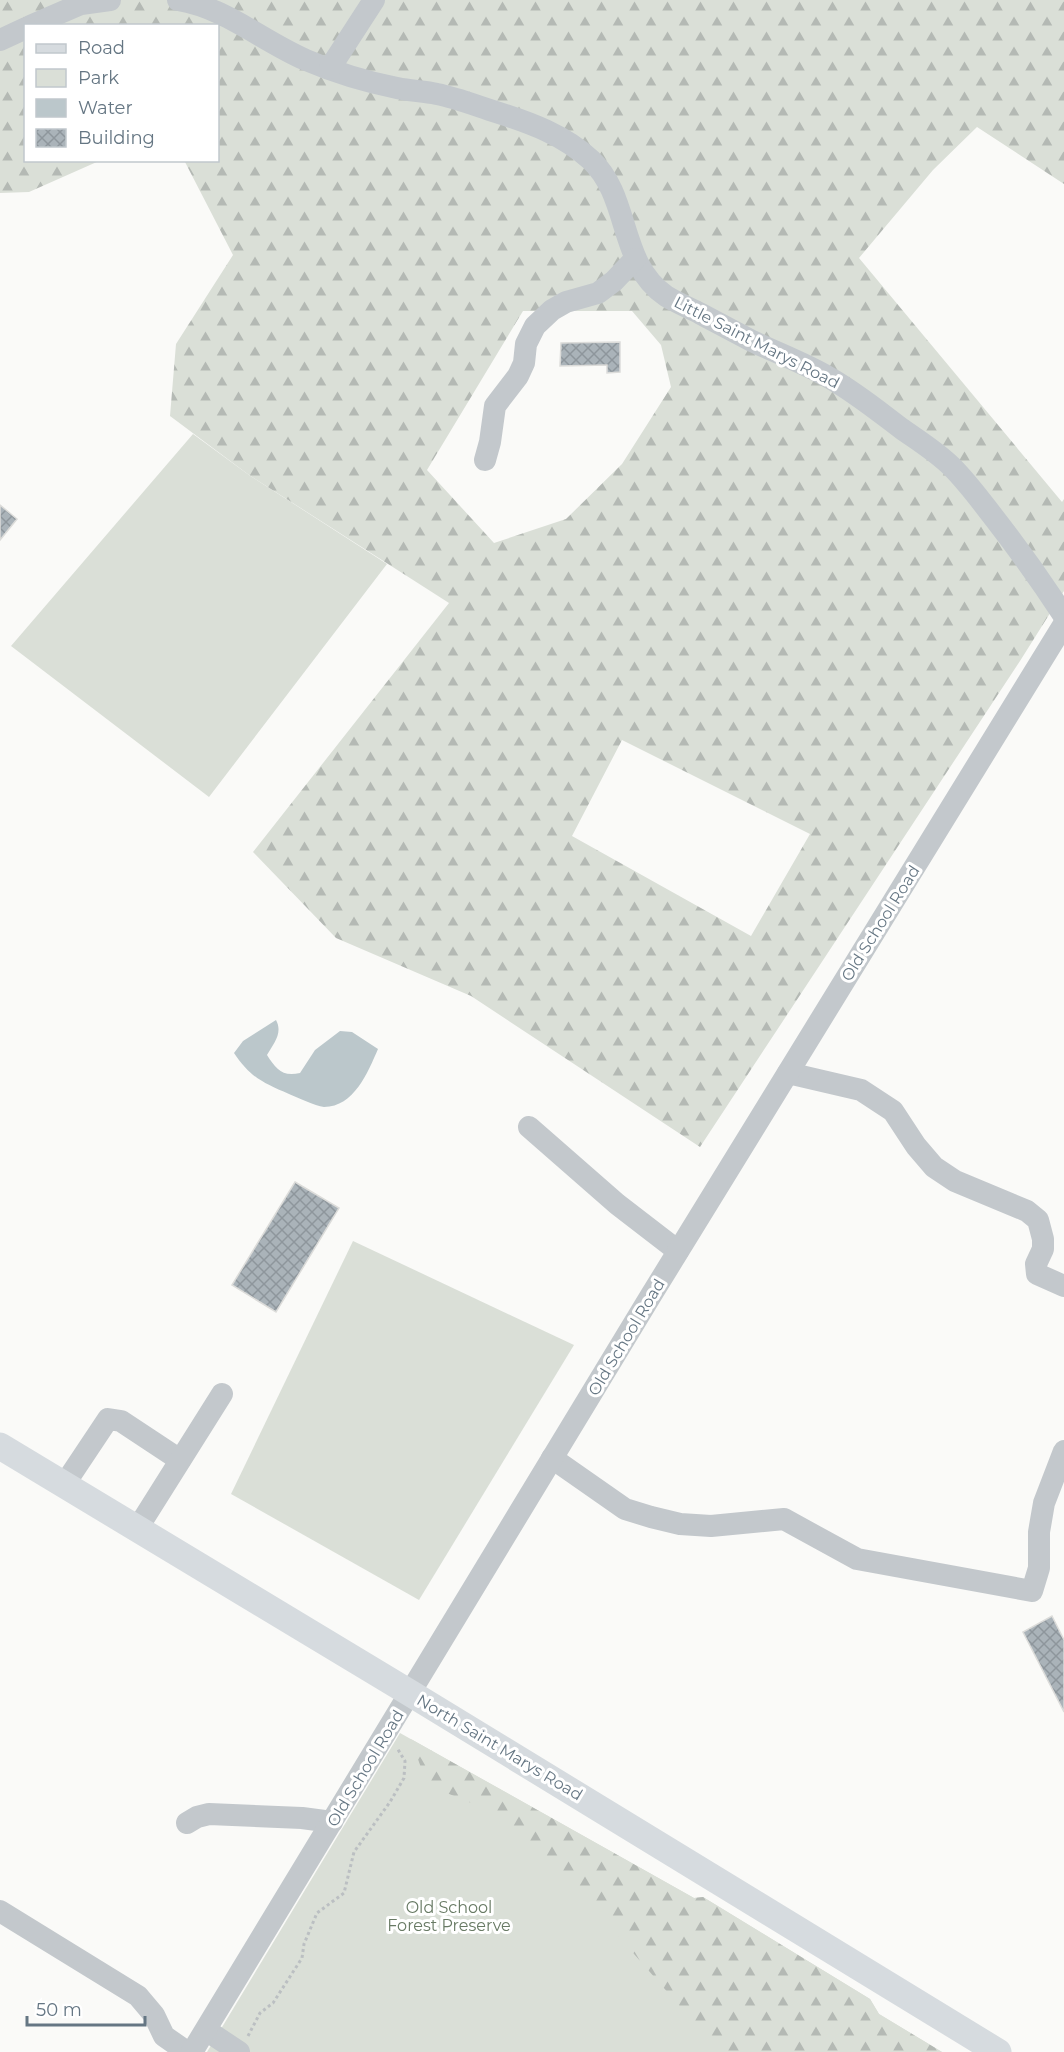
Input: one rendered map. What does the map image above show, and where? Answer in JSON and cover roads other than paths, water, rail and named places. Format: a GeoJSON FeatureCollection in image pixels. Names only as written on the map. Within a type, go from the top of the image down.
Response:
{"type":"FeatureCollection","features":[{"type":"Feature","properties":{"kind":"main road","name":"North Saint Marys Road"},"geometry":{"type":"LineString","coordinates":[[0,1446],[998,2052]]}},
{"type":"Feature","properties":{"kind":"street"},"geometry":{"type":"LineString","coordinates":[[35,24],[81,4],[110,0]]}},
{"type":"Feature","properties":{"kind":"street","name":"Little Saint Marys Road"},"geometry":{"type":"LineString","coordinates":[[178,0],[192,2],[220,12],[277,46],[308,61],[397,88],[437,94],[530,123],[556,135],[576,148],[604,175],[623,218],[626,235],[635,259],[650,281],[666,296],[829,377],[862,398],[949,465],[967,483],[1035,570],[1064,616]]}},
{"type":"Feature","properties":{"kind":"street"},"geometry":{"type":"LineString","coordinates":[[330,68],[374,0]]}},
{"type":"Feature","properties":{"kind":"street"},"geometry":{"type":"LineString","coordinates":[[0,40],[24,29]]}},
{"type":"Feature","properties":{"kind":"street"},"geometry":{"type":"LineString","coordinates":[[485,460],[495,406],[518,376],[524,363],[526,344],[535,326],[552,310],[566,302],[598,293],[614,281],[635,259]]}},
{"type":"Feature","properties":{"kind":"street","name":"Old School Road"},"geometry":{"type":"LineString","coordinates":[[192,2052],[678,1251],[1064,624]]}},
{"type":"Feature","properties":{"kind":"street"},"geometry":{"type":"LineString","coordinates":[[788,1073],[861,1090],[893,1111],[916,1146],[934,1167],[955,1181],[1027,1211],[1038,1220],[1043,1239],[1036,1264],[1037,1274],[1064,1286]]}},
{"type":"Feature","properties":{"kind":"street"},"geometry":{"type":"LineString","coordinates":[[530,1127],[618,1204],[678,1251]]}},
{"type":"Feature","properties":{"kind":"street"},"geometry":{"type":"LineString","coordinates":[[137,1529],[222,1394]]}},
{"type":"Feature","properties":{"kind":"street"},"geometry":{"type":"LineString","coordinates":[[64,1485],[108,1419],[121,1422],[180,1460]]}},
{"type":"Feature","properties":{"kind":"street"},"geometry":{"type":"LineString","coordinates":[[552,1458],[625,1509],[651,1517],[680,1524],[711,1526],[784,1519],[857,1559],[1032,1591],[1039,1568],[1039,1532],[1044,1503],[1064,1451]]}},
{"type":"Feature","properties":{"kind":"street"},"geometry":{"type":"LineString","coordinates":[[187,1822],[197,1816],[209,1814],[302,1818],[332,1822]]}},
{"type":"Feature","properties":{"kind":"street"},"geometry":{"type":"LineString","coordinates":[[0,1911],[138,1996],[154,2015],[164,2036],[187,2052]]}},
{"type":"Feature","properties":{"kind":"street"},"geometry":{"type":"LineString","coordinates":[[206,2030],[239,2052]]}},
{"type":"Feature","properties":{"kind":"water"},"geometry":{"type":"Polygon","coordinates":[[[276,1020],[278,1034],[267,1055],[284,1073],[300,1073],[315,1050],[340,1031],[352,1032],[378,1049],[370,1068],[352,1095],[335,1105],[320,1106],[272,1086],[246,1068],[234,1053],[243,1041],[276,1020]]]}},
{"type":"Feature","properties":{"kind":"park label","name":"Old School Forest Preserve"},"geometry":{"type":"Point","coordinates":[449,1916]}}]}
